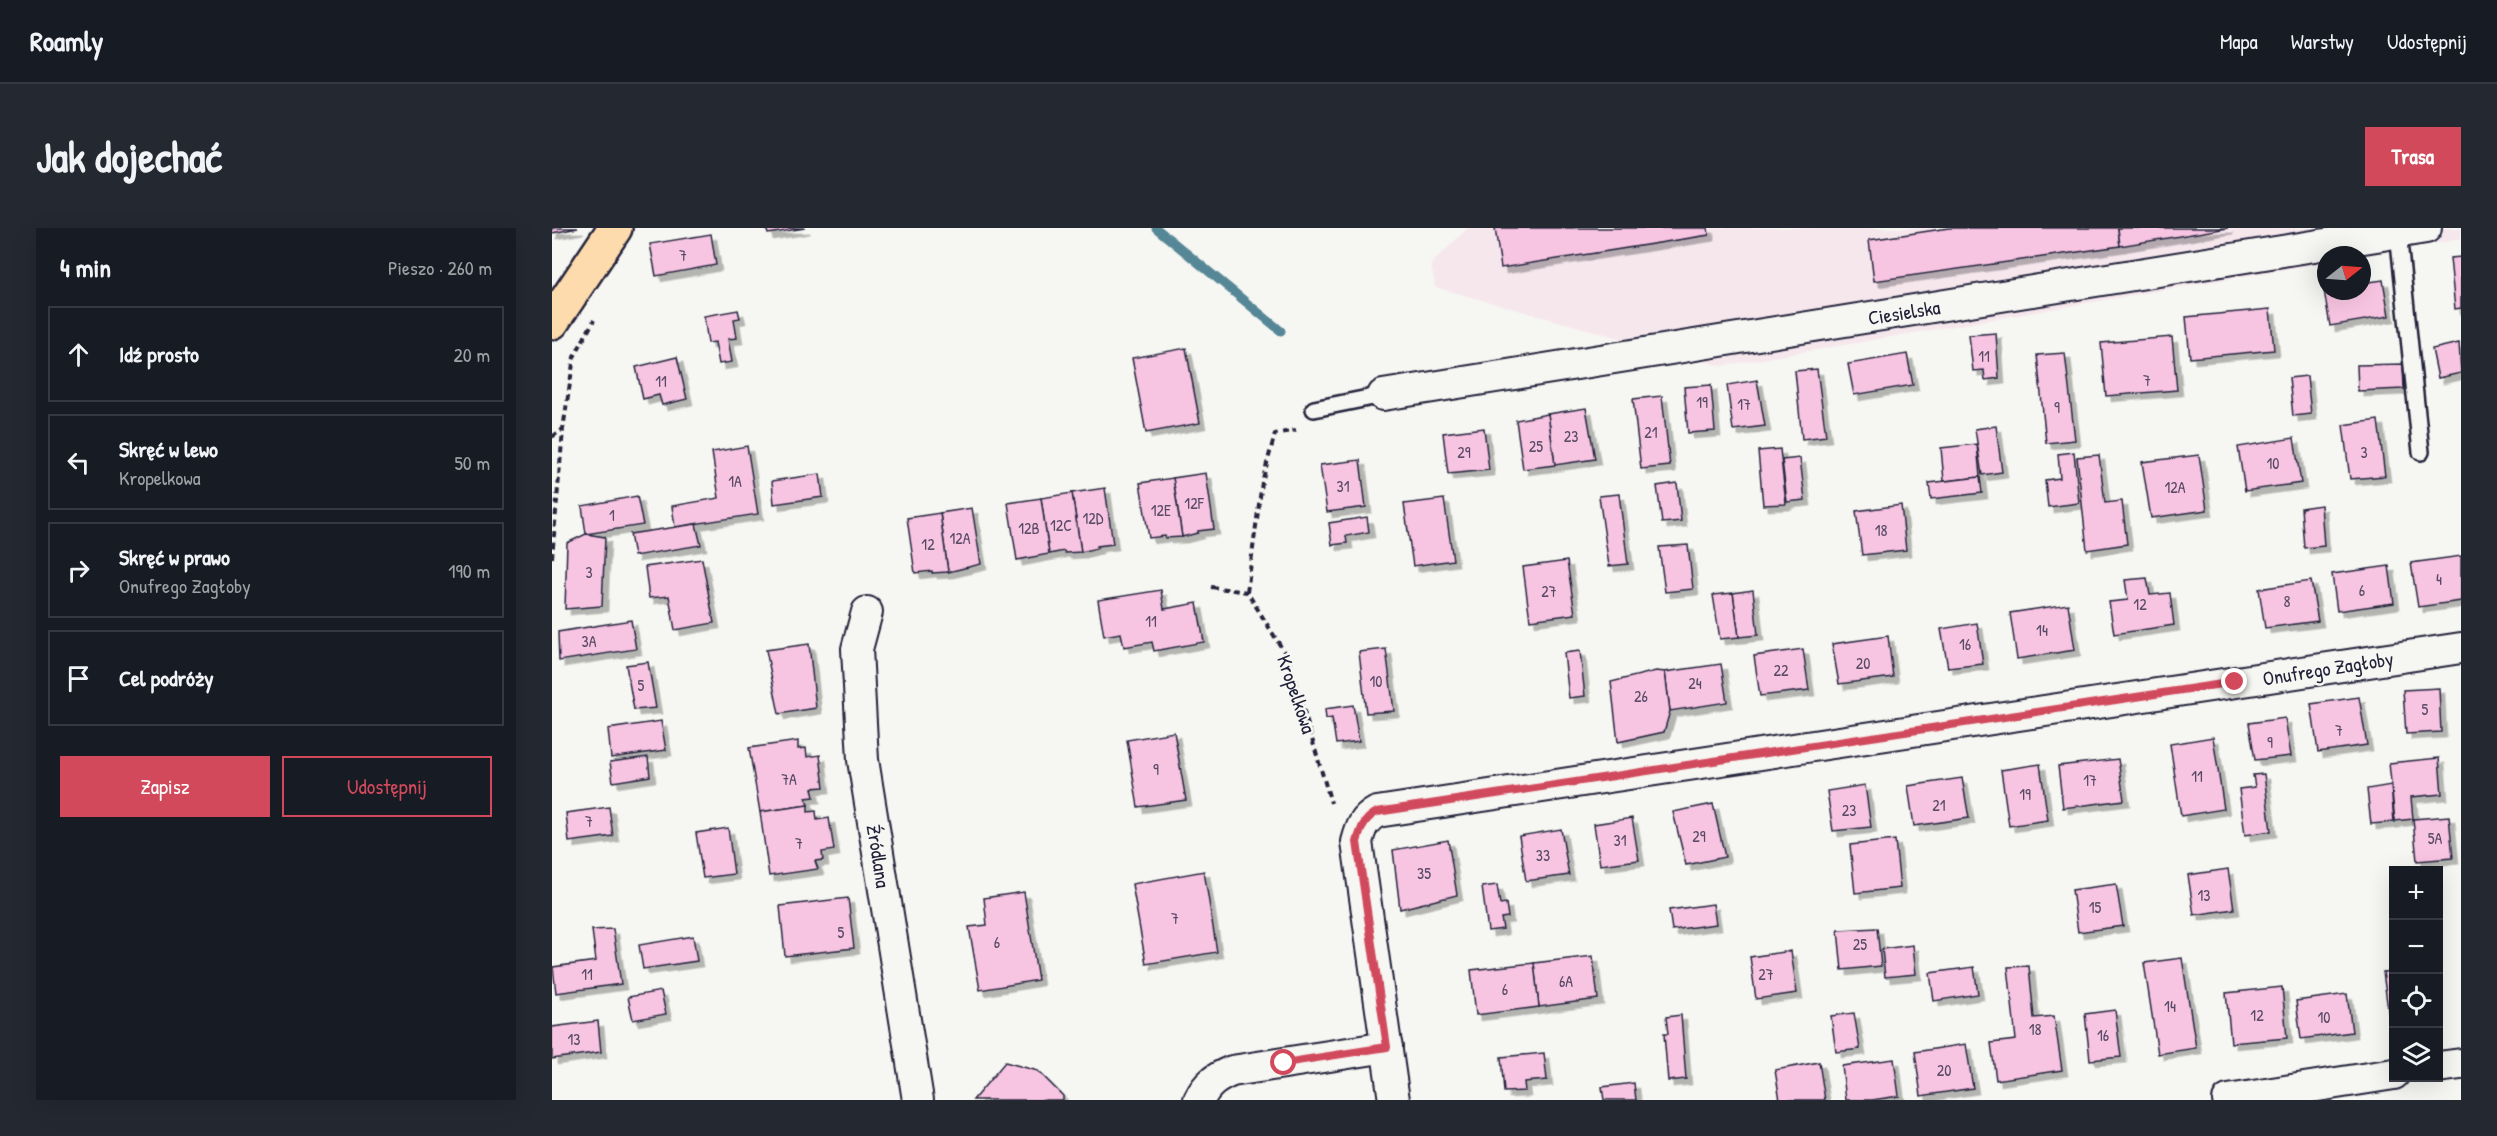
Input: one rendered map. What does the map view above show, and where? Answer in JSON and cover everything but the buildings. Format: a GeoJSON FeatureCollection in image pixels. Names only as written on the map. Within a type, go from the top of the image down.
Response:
{"type":"FeatureCollection","features":[{"type":"Feature","properties":{"kind":"highway"},"geometry":{"type":"LineString","coordinates":[[552,322],[615,228]]}},
{"type":"Feature","properties":{"kind":"street","name":"Ciesielska"},"geometry":{"type":"LineString","coordinates":[[1383,395],[2412,230]]}},
{"type":"Feature","properties":{"kind":"street","name":"Źródlana"},"geometry":{"type":"LineString","coordinates":[[867,612],[857,649],[863,760],[918,1100]]}},
{"type":"Feature","properties":{"kind":"street","name":"Onufrego Zagłoby"},"geometry":{"type":"LineString","coordinates":[[1387,1047],[1357,842],[1361,826],[1368,817],[1377,812],[2461,648]]}},
{"type":"Feature","properties":{"kind":"street"},"geometry":{"type":"LineString","coordinates":[[1199,1100],[1206,1086],[1217,1077],[1232,1071],[1387,1047],[1394,1100]]}},
{"type":"Feature","properties":{"kind":"street"},"geometry":{"type":"LineString","coordinates":[[2443,1066],[2461,1064]]}},
{"type":"Feature","properties":{"kind":"street"},"geometry":{"type":"LineString","coordinates":[[2228,1100],[2389,1075]]}},
{"type":"Feature","properties":{"kind":"lane"},"geometry":{"type":"LineString","coordinates":[[2412,230],[2421,452]]}},
{"type":"Feature","properties":{"kind":"lane"},"geometry":{"type":"LineString","coordinates":[[1314,409],[1383,395]]}},
{"type":"Feature","properties":{"kind":"path"},"geometry":{"type":"LineString","coordinates":[[552,558],[563,429],[574,357],[600,310]]}},
{"type":"Feature","properties":{"kind":"path"},"geometry":{"type":"LineString","coordinates":[[552,437],[563,429]]}},
{"type":"Feature","properties":{"kind":"path"},"geometry":{"type":"LineString","coordinates":[[1211,587],[1247,592],[1262,482],[1275,434],[1296,430]]}},
{"type":"Feature","properties":{"kind":"path","name":"Kropelkowa"},"geometry":{"type":"LineString","coordinates":[[1247,592],[1288,658],[1330,803]]}},
{"type":"Feature","properties":{"kind":"shaded area"},"geometry":{"type":"Polygon","coordinates":[[[1468,228],[2461,228],[2461,239],[2371,254],[2371,246],[2317,246],[2317,264],[1721,366],[1435,287],[1431,264],[1468,228]]]}},
{"type":"Feature","properties":{"kind":"waterway"},"geometry":{"type":"LineString","coordinates":[[1156,228],[1281,331]]}},
{"type":"Feature","properties":{"kind":"route"},"geometry":{"type":"LineString","coordinates":[[1284,1063],[1387,1047],[1357,842],[1361,826],[1368,817],[1377,812],[1390,808],[2235,682]]}}]}
